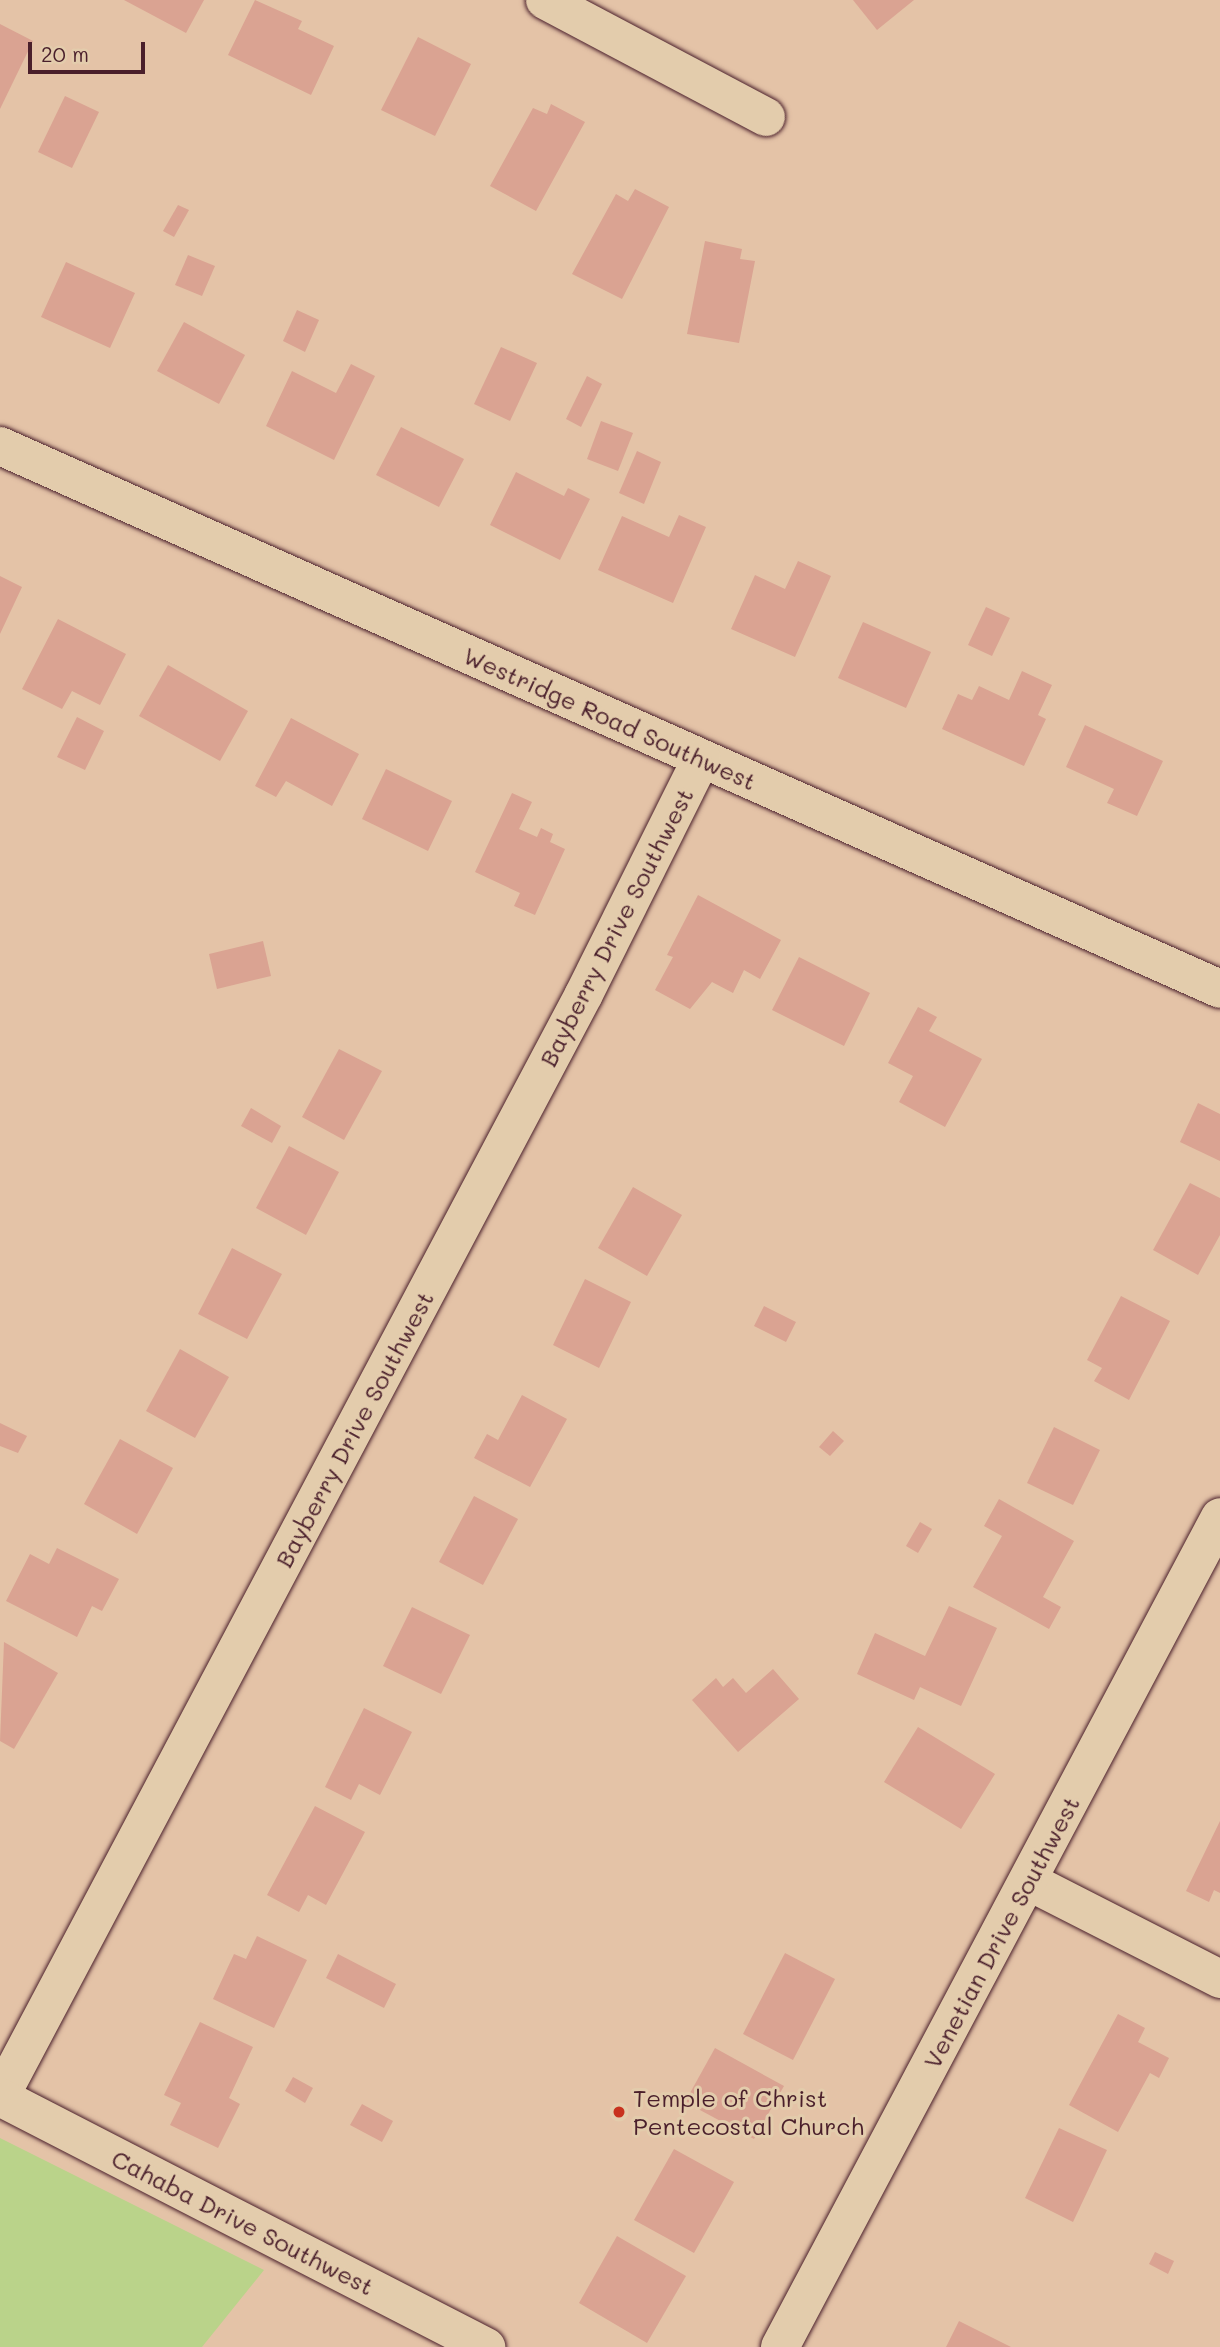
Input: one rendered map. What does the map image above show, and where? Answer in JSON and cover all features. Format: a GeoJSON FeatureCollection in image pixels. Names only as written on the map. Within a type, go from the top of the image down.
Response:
{"type":"FeatureCollection","features":[{"type":"Feature","properties":{"kind":"street"},"geometry":{"type":"LineString","coordinates":[[545,0],[766,117]]}},
{"type":"Feature","properties":{"kind":"street","name":"Westridge Road Southwest"},"geometry":{"type":"LineString","coordinates":[[0,446],[1220,989]]}},
{"type":"Feature","properties":{"kind":"street","name":"Bayberry Drive Southwest"},"geometry":{"type":"LineString","coordinates":[[0,2097],[584,994],[701,758]]}},
{"type":"Feature","properties":{"kind":"street","name":"Venetian Drive Southwest"},"geometry":{"type":"LineString","coordinates":[[780,2347],[1220,1517]]}},
{"type":"Feature","properties":{"kind":"street"},"geometry":{"type":"LineString","coordinates":[[1028,1881],[1220,1979]]}},
{"type":"Feature","properties":{"kind":"street","name":"Cahaba Drive Southwest"},"geometry":{"type":"LineString","coordinates":[[0,2097],[486,2347]]}},
{"type":"Feature","properties":{"kind":"green space"},"geometry":{"type":"Polygon","coordinates":[[[0,2138],[264,2270],[202,2347],[0,2347],[0,2138]]]}},
{"type":"Feature","properties":{"kind":"building"},"geometry":{"type":"Polygon","coordinates":[[[124,0],[204,0],[186,33],[124,0]]]}},
{"type":"Feature","properties":{"kind":"building"},"geometry":{"type":"Polygon","coordinates":[[[255,0],[302,21],[298,29],[334,46],[311,95],[228,55],[255,0]]]}},
{"type":"Feature","properties":{"kind":"building"},"geometry":{"type":"Polygon","coordinates":[[[853,0],[914,0],[877,30],[853,0]]]}},
{"type":"Feature","properties":{"kind":"building"},"geometry":{"type":"Polygon","coordinates":[[[0,24],[33,41],[0,109],[0,24]]]}},
{"type":"Feature","properties":{"kind":"building"},"geometry":{"type":"Polygon","coordinates":[[[418,37],[471,64],[435,136],[381,110],[418,37]]]}},
{"type":"Feature","properties":{"kind":"building"},"geometry":{"type":"Polygon","coordinates":[[[65,96],[99,112],[72,168],[38,152],[65,96]]]}},
{"type":"Feature","properties":{"kind":"building"},"geometry":{"type":"Polygon","coordinates":[[[551,104],[585,122],[536,211],[490,186],[533,108],[547,114],[551,104]]]}},
{"type":"Feature","properties":{"kind":"building"},"geometry":{"type":"Polygon","coordinates":[[[635,189],[669,207],[622,299],[572,274],[616,194],[628,201],[635,189]]]}},
{"type":"Feature","properties":{"kind":"building"},"geometry":{"type":"Polygon","coordinates":[[[178,205],[189,210],[174,237],[163,231],[178,205]]]}},
{"type":"Feature","properties":{"kind":"building"},"geometry":{"type":"Polygon","coordinates":[[[705,241],[742,249],[740,259],[755,261],[739,343],[687,334],[705,241]]]}},
{"type":"Feature","properties":{"kind":"building"},"geometry":{"type":"Polygon","coordinates":[[[188,255],[215,266],[202,296],[175,285],[188,255]]]}},
{"type":"Feature","properties":{"kind":"building"},"geometry":{"type":"Polygon","coordinates":[[[66,262],[135,293],[110,348],[41,317],[66,262]]]}},
{"type":"Feature","properties":{"kind":"building"},"geometry":{"type":"Polygon","coordinates":[[[297,310],[319,320],[305,352],[283,341],[297,310]]]}},
{"type":"Feature","properties":{"kind":"building"},"geometry":{"type":"Polygon","coordinates":[[[184,322],[245,355],[219,404],[157,371],[184,322]]]}},
{"type":"Feature","properties":{"kind":"building"},"geometry":{"type":"Polygon","coordinates":[[[501,347],[537,363],[510,421],[474,404],[501,347]]]}},
{"type":"Feature","properties":{"kind":"building"},"geometry":{"type":"Polygon","coordinates":[[[351,364],[375,376],[334,460],[266,426],[292,371],[336,393],[351,364]]]}},
{"type":"Feature","properties":{"kind":"building"},"geometry":{"type":"Polygon","coordinates":[[[587,376],[602,384],[581,427],[566,419],[587,376]]]}},
{"type":"Feature","properties":{"kind":"building"},"geometry":{"type":"Polygon","coordinates":[[[601,421],[633,433],[618,471],[587,459],[601,421]]]}},
{"type":"Feature","properties":{"kind":"building"},"geometry":{"type":"Polygon","coordinates":[[[401,427],[464,459],[439,507],[376,475],[401,427]]]}},
{"type":"Feature","properties":{"kind":"building"},"geometry":{"type":"Polygon","coordinates":[[[637,451],[661,462],[644,504],[619,493],[637,451]]]}},
{"type":"Feature","properties":{"kind":"building"},"geometry":{"type":"Polygon","coordinates":[[[516,472],[564,496],[568,488],[590,499],[560,560],[490,525],[516,472]]]}},
{"type":"Feature","properties":{"kind":"building"},"geometry":{"type":"Polygon","coordinates":[[[679,515],[706,527],[673,603],[598,570],[622,516],[669,537],[679,515]]]}},
{"type":"Feature","properties":{"kind":"building"},"geometry":{"type":"Polygon","coordinates":[[[798,561],[831,576],[795,657],[731,629],[755,575],[785,589],[798,561]]]}},
{"type":"Feature","properties":{"kind":"building"},"geometry":{"type":"Polygon","coordinates":[[[0,576],[22,587],[0,634],[0,576]]]}},
{"type":"Feature","properties":{"kind":"building"},"geometry":{"type":"Polygon","coordinates":[[[986,607],[1010,618],[992,656],[968,645],[986,607]]]}},
{"type":"Feature","properties":{"kind":"building"},"geometry":{"type":"Polygon","coordinates":[[[58,619],[126,654],[100,705],[72,691],[62,709],[22,689],[58,619]]]}},
{"type":"Feature","properties":{"kind":"building"},"geometry":{"type":"Polygon","coordinates":[[[863,622],[931,652],[906,708],[838,678],[863,622]]]}},
{"type":"Feature","properties":{"kind":"building"},"geometry":{"type":"Polygon","coordinates":[[[168,665],[248,711],[220,761],[139,716],[168,665]]]}},
{"type":"Feature","properties":{"kind":"building"},"geometry":{"type":"Polygon","coordinates":[[[1022,671],[1052,685],[1038,715],[1046,719],[1024,766],[942,729],[958,694],[972,700],[979,686],[1009,700],[1022,671]]]}},
{"type":"Feature","properties":{"kind":"building"},"geometry":{"type":"Polygon","coordinates":[[[77,717],[104,731],[85,770],[57,757],[77,717]]]}},
{"type":"Feature","properties":{"kind":"building"},"geometry":{"type":"Polygon","coordinates":[[[291,718],[359,754],[332,806],[286,781],[276,797],[255,786],[291,718]]]}},
{"type":"Feature","properties":{"kind":"building"},"geometry":{"type":"Polygon","coordinates":[[[1085,725],[1163,761],[1137,816],[1107,803],[1114,789],[1066,767],[1085,725]]]}},
{"type":"Feature","properties":{"kind":"building"},"geometry":{"type":"Polygon","coordinates":[[[386,769],[452,801],[428,851],[362,819],[386,769]]]}},
{"type":"Feature","properties":{"kind":"building"},"geometry":{"type":"Polygon","coordinates":[[[512,793],[532,802],[519,829],[537,837],[541,828],[553,834],[550,842],[565,849],[535,915],[514,906],[520,893],[475,872],[512,793]]]}},
{"type":"Feature","properties":{"kind":"building"},"geometry":{"type":"Polygon","coordinates":[[[698,895],[781,940],[760,979],[744,970],[733,993],[712,982],[690,1009],[655,990],[673,957],[667,955],[698,895]]]}},
{"type":"Feature","properties":{"kind":"building"},"geometry":{"type":"Polygon","coordinates":[[[263,941],[271,976],[217,989],[209,954],[263,941]]]}},
{"type":"Feature","properties":{"kind":"building"},"geometry":{"type":"Polygon","coordinates":[[[799,957],[870,993],[844,1046],[772,1010],[799,957]]]}},
{"type":"Feature","properties":{"kind":"building"},"geometry":{"type":"Polygon","coordinates":[[[918,1007],[937,1017],[929,1031],[982,1059],[945,1127],[899,1102],[913,1076],[888,1063],[918,1007]]]}},
{"type":"Feature","properties":{"kind":"building"},"geometry":{"type":"Polygon","coordinates":[[[339,1049],[382,1071],[344,1140],[302,1117],[339,1049]]]}},
{"type":"Feature","properties":{"kind":"building"},"geometry":{"type":"Polygon","coordinates":[[[1198,1103],[1220,1114],[1220,1161],[1180,1142],[1198,1103]]]}},
{"type":"Feature","properties":{"kind":"building"},"geometry":{"type":"Polygon","coordinates":[[[251,1108],[281,1126],[272,1143],[241,1126],[251,1108]]]}},
{"type":"Feature","properties":{"kind":"building"},"geometry":{"type":"Polygon","coordinates":[[[289,1146],[339,1172],[306,1235],[256,1208],[289,1146]]]}},
{"type":"Feature","properties":{"kind":"building"},"geometry":{"type":"Polygon","coordinates":[[[1190,1183],[1220,1198],[1220,1235],[1198,1275],[1153,1250],[1190,1183]]]}},
{"type":"Feature","properties":{"kind":"building"},"geometry":{"type":"Polygon","coordinates":[[[633,1187],[682,1215],[647,1276],[598,1248],[633,1187]]]}},
{"type":"Feature","properties":{"kind":"building"},"geometry":{"type":"Polygon","coordinates":[[[232,1248],[282,1274],[247,1339],[198,1314],[232,1248]]]}},
{"type":"Feature","properties":{"kind":"building"},"geometry":{"type":"Polygon","coordinates":[[[585,1279],[631,1302],[599,1368],[553,1345],[585,1279]]]}},
{"type":"Feature","properties":{"kind":"building"},"geometry":{"type":"Polygon","coordinates":[[[1121,1296],[1170,1321],[1129,1400],[1094,1381],[1102,1368],[1087,1360],[1121,1296]]]}},
{"type":"Feature","properties":{"kind":"building"},"geometry":{"type":"Polygon","coordinates":[[[764,1306],[796,1322],[786,1342],[754,1326],[764,1306]]]}},
{"type":"Feature","properties":{"kind":"building"},"geometry":{"type":"Polygon","coordinates":[[[180,1349],[229,1377],[195,1438],[146,1411],[180,1349]]]}},
{"type":"Feature","properties":{"kind":"building"},"geometry":{"type":"Polygon","coordinates":[[[522,1395],[567,1419],[530,1487],[474,1458],[487,1434],[498,1440],[522,1395]]]}},
{"type":"Feature","properties":{"kind":"building"},"geometry":{"type":"Polygon","coordinates":[[[0,1423],[27,1436],[18,1453],[0,1446],[0,1423]]]}},
{"type":"Feature","properties":{"kind":"building"},"geometry":{"type":"Polygon","coordinates":[[[1054,1427],[1100,1450],[1073,1505],[1027,1483],[1054,1427]]]}},
{"type":"Feature","properties":{"kind":"building"},"geometry":{"type":"Polygon","coordinates":[[[833,1431],[844,1441],[830,1456],[819,1447],[833,1431]]]}},
{"type":"Feature","properties":{"kind":"building"},"geometry":{"type":"Polygon","coordinates":[[[120,1439],[173,1468],[137,1534],[84,1504],[120,1439]]]}},
{"type":"Feature","properties":{"kind":"building"},"geometry":{"type":"Polygon","coordinates":[[[474,1496],[518,1519],[483,1585],[439,1562],[474,1496]]]}},
{"type":"Feature","properties":{"kind":"building"},"geometry":{"type":"Polygon","coordinates":[[[999,1499],[1074,1541],[1043,1597],[1061,1607],[1049,1629],[973,1587],[1002,1536],[984,1526],[999,1499]]]}},
{"type":"Feature","properties":{"kind":"building"},"geometry":{"type":"Polygon","coordinates":[[[920,1522],[932,1529],[918,1553],[906,1546],[920,1522]]]}},
{"type":"Feature","properties":{"kind":"building"},"geometry":{"type":"Polygon","coordinates":[[[57,1548],[119,1579],[102,1611],[92,1606],[77,1637],[6,1601],[30,1554],[49,1564],[57,1548]]]}},
{"type":"Feature","properties":{"kind":"building"},"geometry":{"type":"Polygon","coordinates":[[[949,1606],[997,1628],[961,1706],[920,1687],[914,1700],[857,1674],[875,1633],[925,1656],[949,1606]]]}},
{"type":"Feature","properties":{"kind":"building"},"geometry":{"type":"Polygon","coordinates":[[[412,1607],[470,1635],[441,1694],[383,1666],[412,1607]]]}},
{"type":"Feature","properties":{"kind":"building"},"geometry":{"type":"Polygon","coordinates":[[[4,1642],[58,1673],[14,1749],[0,1741],[4,1642]]]}},
{"type":"Feature","properties":{"kind":"building"},"geometry":{"type":"Polygon","coordinates":[[[773,1669],[799,1699],[738,1752],[692,1700],[716,1678],[723,1687],[733,1678],[746,1693],[773,1669]]]}},
{"type":"Feature","properties":{"kind":"building"},"geometry":{"type":"Polygon","coordinates":[[[364,1708],[412,1732],[380,1795],[359,1784],[351,1800],[325,1787],[364,1708]]]}},
{"type":"Feature","properties":{"kind":"building"},"geometry":{"type":"Polygon","coordinates":[[[918,1727],[995,1774],[961,1829],[884,1782],[918,1727]]]}},
{"type":"Feature","properties":{"kind":"building"},"geometry":{"type":"Polygon","coordinates":[[[315,1806],[365,1832],[326,1905],[308,1895],[299,1912],[267,1895],[315,1806]]]}},
{"type":"Feature","properties":{"kind":"building"},"geometry":{"type":"Polygon","coordinates":[[[1220,1821],[1220,1893],[1214,1890],[1209,1902],[1186,1891],[1220,1821]]]}},
{"type":"Feature","properties":{"kind":"building"},"geometry":{"type":"Polygon","coordinates":[[[257,1936],[307,1960],[274,2028],[213,1999],[234,1954],[246,1959],[257,1936]]]}},
{"type":"Feature","properties":{"kind":"building"},"geometry":{"type":"Polygon","coordinates":[[[785,1953],[835,1979],[793,2060],[743,2034],[785,1953]]]}},
{"type":"Feature","properties":{"kind":"building"},"geometry":{"type":"Polygon","coordinates":[[[338,1954],[396,1984],[384,2008],[326,1978],[338,1954]]]}},
{"type":"Feature","properties":{"kind":"building"},"geometry":{"type":"Polygon","coordinates":[[[1118,2014],[1145,2028],[1138,2042],[1169,2058],[1159,2078],[1150,2073],[1118,2132],[1069,2105],[1118,2014]]]}},
{"type":"Feature","properties":{"kind":"building"},"geometry":{"type":"Polygon","coordinates":[[[200,2022],[253,2047],[229,2098],[240,2104],[218,2148],[170,2125],[181,2103],[164,2095],[200,2022]]]}},
{"type":"Feature","properties":{"kind":"building"},"geometry":{"type":"Polygon","coordinates":[[[715,2048],[784,2086],[754,2139],[685,2102],[715,2048]]]}},
{"type":"Feature","properties":{"kind":"building"},"geometry":{"type":"Polygon","coordinates":[[[293,2077],[313,2088],[305,2103],[285,2091],[293,2077]]]}},
{"type":"Feature","properties":{"kind":"building"},"geometry":{"type":"Polygon","coordinates":[[[362,2104],[393,2121],[382,2142],[350,2125],[362,2104]]]}},
{"type":"Feature","properties":{"kind":"building"},"geometry":{"type":"Polygon","coordinates":[[[1059,2128],[1107,2150],[1073,2222],[1025,2198],[1059,2128]]]}},
{"type":"Feature","properties":{"kind":"building"},"geometry":{"type":"Polygon","coordinates":[[[674,2149],[734,2182],[694,2253],[634,2220],[674,2149]]]}},
{"type":"Feature","properties":{"kind":"building"},"geometry":{"type":"Polygon","coordinates":[[[617,2236],[686,2276],[647,2343],[579,2303],[617,2236]]]}},
{"type":"Feature","properties":{"kind":"building"},"geometry":{"type":"Polygon","coordinates":[[[1155,2252],[1174,2261],[1168,2274],[1149,2264],[1155,2252]]]}},
{"type":"Feature","properties":{"kind":"building"},"geometry":{"type":"Polygon","coordinates":[[[959,2321],[1011,2347],[946,2347],[959,2321]]]}},
{"type":"Feature","properties":{"kind":"place","name":"Temple of Christ Pentecostal Church"},"geometry":{"type":"Point","coordinates":[619,2112]}}]}
